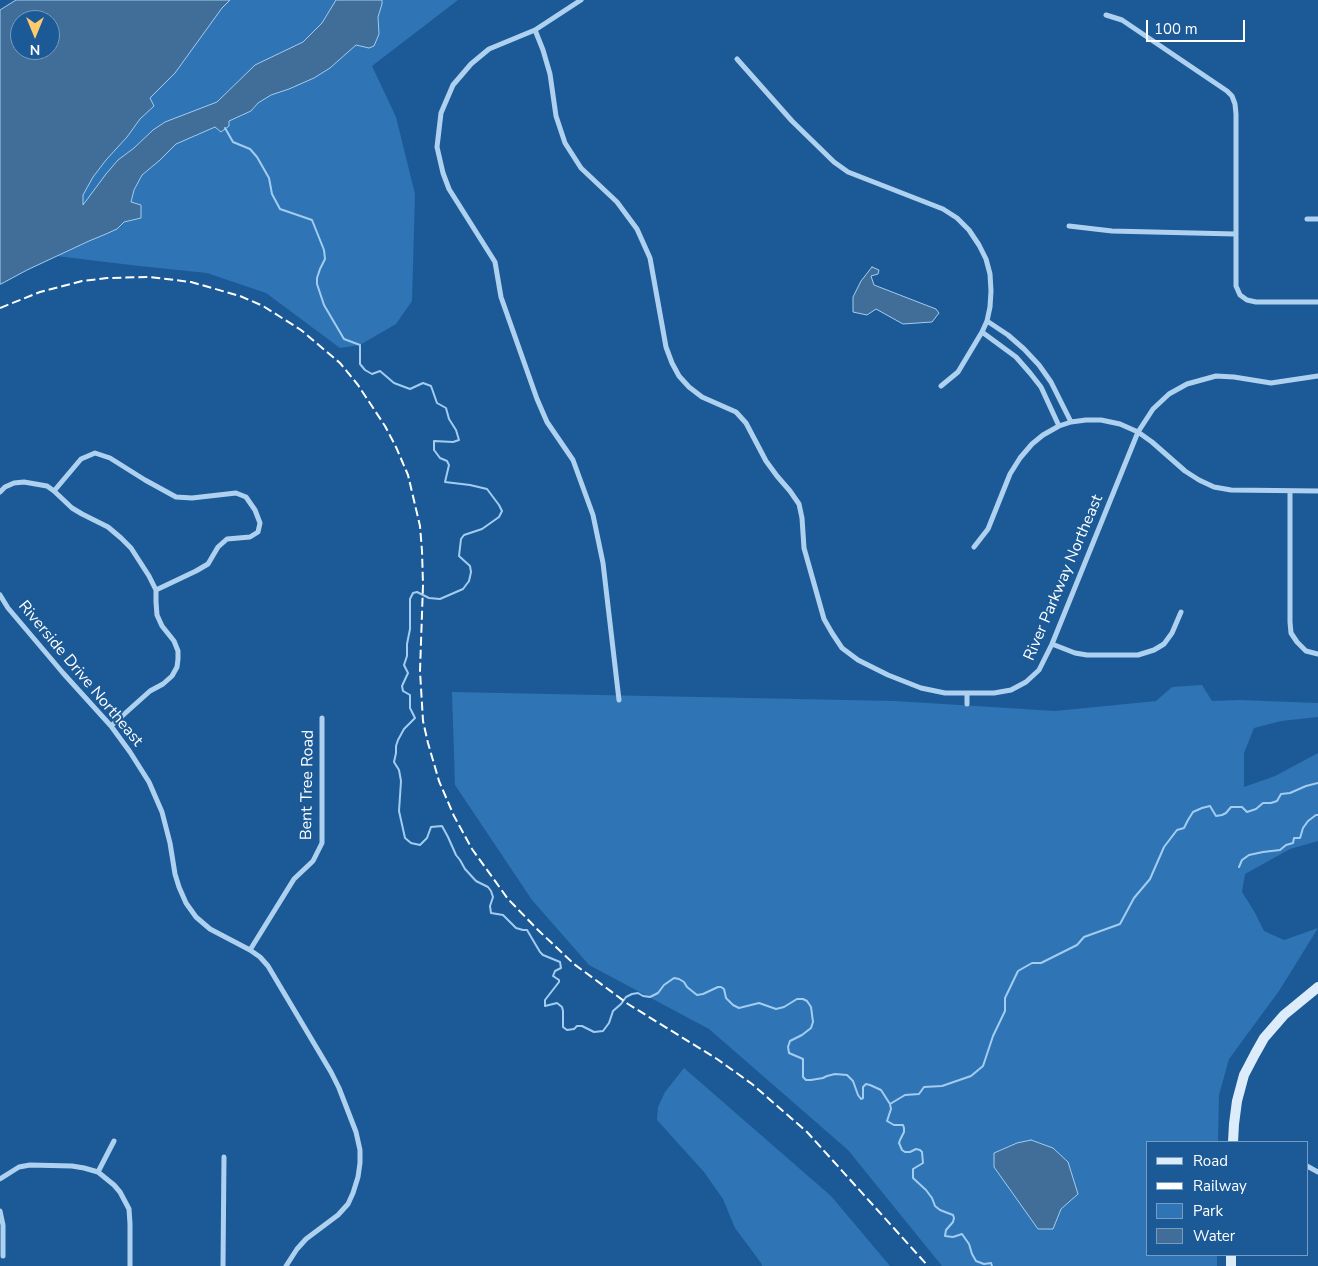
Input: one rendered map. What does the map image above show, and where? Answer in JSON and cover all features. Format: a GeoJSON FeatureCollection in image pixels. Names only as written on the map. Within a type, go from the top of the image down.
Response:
{"type":"FeatureCollection","features":[{"type":"Feature","properties":{"kind":"street"},"geometry":{"type":"LineString","coordinates":[[581,0],[535,30],[490,49],[471,64],[453,85],[441,113],[437,148],[449,189],[495,262],[501,298],[537,399],[547,422],[573,460],[593,515],[603,563],[619,700]]}},
{"type":"Feature","properties":{"kind":"street"},"geometry":{"type":"LineString","coordinates":[[1106,15],[1122,20],[1232,96],[1236,114],[1236,286],[1240,295],[1247,300],[1256,302],[1318,302]]}},
{"type":"Feature","properties":{"kind":"street","name":"River Parkway Northeast"},"geometry":{"type":"LineString","coordinates":[[535,30],[544,50],[550,74],[556,116],[565,143],[580,168],[617,202],[637,230],[650,258],[666,347],[679,376],[702,397],[736,412],[746,424],[766,461],[799,504],[804,548],[824,619],[842,648],[858,660],[888,675],[921,688],[945,692],[994,693],[1011,690],[1026,682],[1039,670],[1052,644],[1138,432],[1153,409],[1169,394],[1187,384],[1216,376],[1271,383],[1318,376]]}},
{"type":"Feature","properties":{"kind":"street"},"geometry":{"type":"LineString","coordinates":[[737,59],[792,121],[834,162],[848,172],[942,209],[957,218],[969,230],[979,245],[986,259],[990,274],[990,307],[982,332],[958,372],[941,386]]}},
{"type":"Feature","properties":{"kind":"street"},"geometry":{"type":"LineString","coordinates":[[1307,219],[1318,219]]}},
{"type":"Feature","properties":{"kind":"street"},"geometry":{"type":"LineString","coordinates":[[1069,226],[1112,231],[1236,234]]}},
{"type":"Feature","properties":{"kind":"street"},"geometry":{"type":"LineString","coordinates":[[986,321],[1008,335],[1039,365],[1051,382],[1071,422]]}},
{"type":"Feature","properties":{"kind":"street"},"geometry":{"type":"LineString","coordinates":[[982,332],[1016,357],[1030,373],[1041,387],[1060,426]]}},
{"type":"Feature","properties":{"kind":"street"},"geometry":{"type":"LineString","coordinates":[[974,547],[988,528],[1010,474],[1020,458],[1043,435],[1071,422],[1101,420],[1120,424],[1138,432],[1185,471],[1214,487],[1232,490],[1318,492]]}},
{"type":"Feature","properties":{"kind":"street"},"geometry":{"type":"LineString","coordinates":[[54,491],[81,459],[95,453],[110,458],[145,480],[176,496],[192,498],[236,493],[246,497],[256,510],[260,523],[258,532],[250,536],[226,540],[218,547],[208,564],[196,572],[156,590]]}},
{"type":"Feature","properties":{"kind":"street"},"geometry":{"type":"LineString","coordinates":[[0,492],[14,483],[24,482],[47,486],[72,508],[108,527],[121,538],[131,548],[156,590],[157,615],[178,650],[177,667],[172,676],[163,684],[150,691],[111,726]]}},
{"type":"Feature","properties":{"kind":"street"},"geometry":{"type":"LineString","coordinates":[[1290,491],[1291,633],[1306,651],[1318,654]]}},
{"type":"Feature","properties":{"kind":"street","name":"Riverside Drive Northeast"},"geometry":{"type":"LineString","coordinates":[[0,595],[8,608],[63,673],[111,726],[149,782],[162,812],[175,874],[186,903],[196,917],[210,930],[250,950],[268,966],[339,1088],[356,1132],[360,1150],[358,1177],[348,1204],[338,1216],[306,1239],[297,1248],[286,1266]]}},
{"type":"Feature","properties":{"kind":"street"},"geometry":{"type":"LineString","coordinates":[[1052,644],[1075,653],[1087,655],[1138,655],[1154,650],[1164,644],[1172,634],[1181,612]]}},
{"type":"Feature","properties":{"kind":"street"},"geometry":{"type":"LineString","coordinates":[[967,693],[968,704]]}},
{"type":"Feature","properties":{"kind":"street","name":"Bent Tree Road"},"geometry":{"type":"LineString","coordinates":[[250,950],[294,879],[313,861],[322,843],[322,718]]}},
{"type":"Feature","properties":{"kind":"street"},"geometry":{"type":"LineString","coordinates":[[1233,1141],[1237,1101],[1244,1074],[1255,1054],[1264,1038],[1284,1015],[1318,987]]}},
{"type":"Feature","properties":{"kind":"street"},"geometry":{"type":"LineString","coordinates":[[98,1172],[114,1141]]}},
{"type":"Feature","properties":{"kind":"street"},"geometry":{"type":"LineString","coordinates":[[223,1266],[224,1157]]}},
{"type":"Feature","properties":{"kind":"street"},"geometry":{"type":"LineString","coordinates":[[0,1179],[19,1167],[30,1165],[55,1165],[84,1168],[98,1172],[120,1192],[129,1210],[130,1266]]}},
{"type":"Feature","properties":{"kind":"street"},"geometry":{"type":"LineString","coordinates":[[0,1211],[3,1225],[3,1256]]}},
{"type":"Feature","properties":{"kind":"green space"},"geometry":{"type":"Polygon","coordinates":[[[230,0],[336,0],[322,23],[303,42],[255,65],[217,102],[165,122],[153,130],[118,160],[82,206],[83,195],[93,177],[140,119],[153,106],[150,98],[175,73],[222,8],[230,0]]]}},
{"type":"Feature","properties":{"kind":"green space"},"geometry":{"type":"Polygon","coordinates":[[[382,0],[458,0],[372,66],[396,117],[415,194],[412,301],[396,324],[360,345],[340,348],[266,293],[207,273],[56,256],[117,229],[124,222],[141,218],[131,202],[134,190],[142,175],[176,144],[251,111],[258,103],[271,95],[314,78],[330,68],[356,45],[369,48],[379,34],[378,17],[382,0]]]}},
{"type":"Feature","properties":{"kind":"green space"},"geometry":{"type":"Polygon","coordinates":[[[1202,685],[1212,701],[1239,700],[1318,703],[1318,717],[1281,721],[1254,728],[1244,753],[1244,787],[1275,776],[1318,753],[1318,841],[1290,849],[1245,874],[1242,892],[1264,931],[1284,940],[1318,928],[1279,991],[1229,1059],[1219,1095],[1218,1141],[1146,1141],[1146,1256],[1217,1256],[1217,1266],[942,1266],[848,1150],[709,1029],[589,965],[532,900],[455,785],[452,692],[895,701],[1055,711],[1156,701],[1172,687],[1202,685]]]}},
{"type":"Feature","properties":{"kind":"green space"},"geometry":{"type":"Polygon","coordinates":[[[684,1068],[831,1196],[890,1266],[762,1266],[735,1228],[723,1199],[704,1172],[657,1120],[658,1107],[665,1092],[684,1068]]]}},
{"type":"Feature","properties":{"kind":"water"},"geometry":{"type":"Polygon","coordinates":[[[16,0],[230,0],[222,8],[175,73],[150,98],[154,106],[140,119],[93,177],[83,195],[83,205],[118,160],[153,130],[165,122],[217,102],[255,65],[303,42],[322,23],[336,0],[382,0],[378,17],[379,34],[374,46],[369,48],[356,45],[330,68],[314,78],[271,95],[258,103],[251,111],[229,121],[229,126],[221,132],[215,127],[176,144],[142,175],[134,190],[131,202],[141,205],[141,218],[124,222],[117,229],[0,284],[0,10],[16,0]]]}},
{"type":"Feature","properties":{"kind":"water"},"geometry":{"type":"Polygon","coordinates":[[[872,267],[879,270],[878,274],[871,276],[874,285],[936,309],[939,313],[932,322],[903,324],[876,309],[867,315],[853,312],[853,297],[861,281],[872,267]]]}},
{"type":"Feature","properties":{"kind":"water"},"geometry":{"type":"Polygon","coordinates":[[[1031,1140],[1053,1148],[1068,1162],[1078,1194],[1061,1209],[1053,1229],[1038,1229],[994,1167],[994,1153],[1017,1143],[1031,1140]]]}},
{"type":"Feature","properties":{"kind":"waterway"},"geometry":{"type":"LineString","coordinates":[[225,128],[233,142],[250,149],[257,157],[269,178],[272,194],[280,209],[312,220],[324,250],[325,259],[317,278],[317,284],[324,305],[344,339],[360,345],[360,364],[372,374],[380,371],[394,383],[410,389],[423,383],[431,386],[437,403],[446,408],[459,440],[453,442],[434,441],[434,450],[449,465],[445,482],[487,489],[502,511],[499,517],[482,529],[464,535],[461,539],[459,556],[470,566],[471,572],[469,581],[463,589],[440,599],[429,598],[417,592],[413,593],[410,599],[410,629],[404,665],[408,673],[402,686],[403,691],[410,695],[410,708],[415,718],[404,729],[398,740],[394,762],[399,770],[401,781],[399,811],[405,838],[411,843],[420,845],[427,838],[431,827],[442,826],[465,869],[476,881],[488,887],[491,891],[493,897],[490,906],[491,913],[503,915],[516,928],[527,930],[543,955],[560,962],[561,968],[555,971],[553,976],[559,982],[545,1000],[545,1006],[557,1003],[562,1007],[563,1027],[567,1030],[582,1026],[594,1032],[603,1031],[609,1023],[613,1011],[626,997],[638,993],[650,997],[658,993],[664,985],[674,978],[684,982],[697,995],[721,987],[724,989],[726,998],[739,1008],[759,1003],[776,1009],[784,1007],[797,999],[807,1001],[811,1007],[813,1022],[811,1028],[790,1041],[788,1047],[789,1053],[803,1059],[803,1077],[806,1080],[811,1080],[835,1074],[847,1075],[853,1081],[861,1099],[863,1098],[863,1087],[866,1084],[881,1090],[891,1109],[887,1121],[894,1125],[903,1125],[904,1132],[899,1143],[902,1150],[910,1152],[916,1149],[922,1152],[923,1163],[913,1169],[913,1178],[926,1190],[935,1206],[953,1215],[953,1222],[946,1230],[945,1236],[953,1237],[962,1234],[969,1244],[976,1261],[984,1264],[991,1263],[992,1266]]}},
{"type":"Feature","properties":{"kind":"waterway"},"geometry":{"type":"LineString","coordinates":[[890,1104],[905,1095],[919,1094],[924,1087],[942,1086],[971,1076],[983,1066],[993,1036],[1005,1011],[1005,998],[1018,971],[1032,963],[1041,963],[1077,945],[1084,937],[1120,924],[1134,898],[1150,879],[1164,847],[1177,830],[1184,828],[1193,812],[1210,806],[1216,816],[1226,813],[1231,807],[1242,807],[1247,812],[1256,809],[1263,803],[1277,801],[1281,794],[1290,793],[1318,783]]}},
{"type":"Feature","properties":{"kind":"waterway"},"geometry":{"type":"LineString","coordinates":[[1239,867],[1242,860],[1249,855],[1280,850],[1286,845],[1293,843],[1294,838],[1300,838],[1303,828],[1308,821],[1318,815]]}},
{"type":"Feature","properties":{"kind":"railway"},"geometry":{"type":"LineString","coordinates":[[0,308],[40,292],[82,281],[107,278],[150,277],[191,282],[240,296],[263,306],[301,330],[340,363],[358,385],[385,426],[408,475],[420,526],[422,551],[423,585],[420,671],[423,721],[439,781],[454,816],[472,849],[508,899],[574,964],[628,1004],[717,1059],[752,1084],[807,1132],[928,1266]]}}]}
